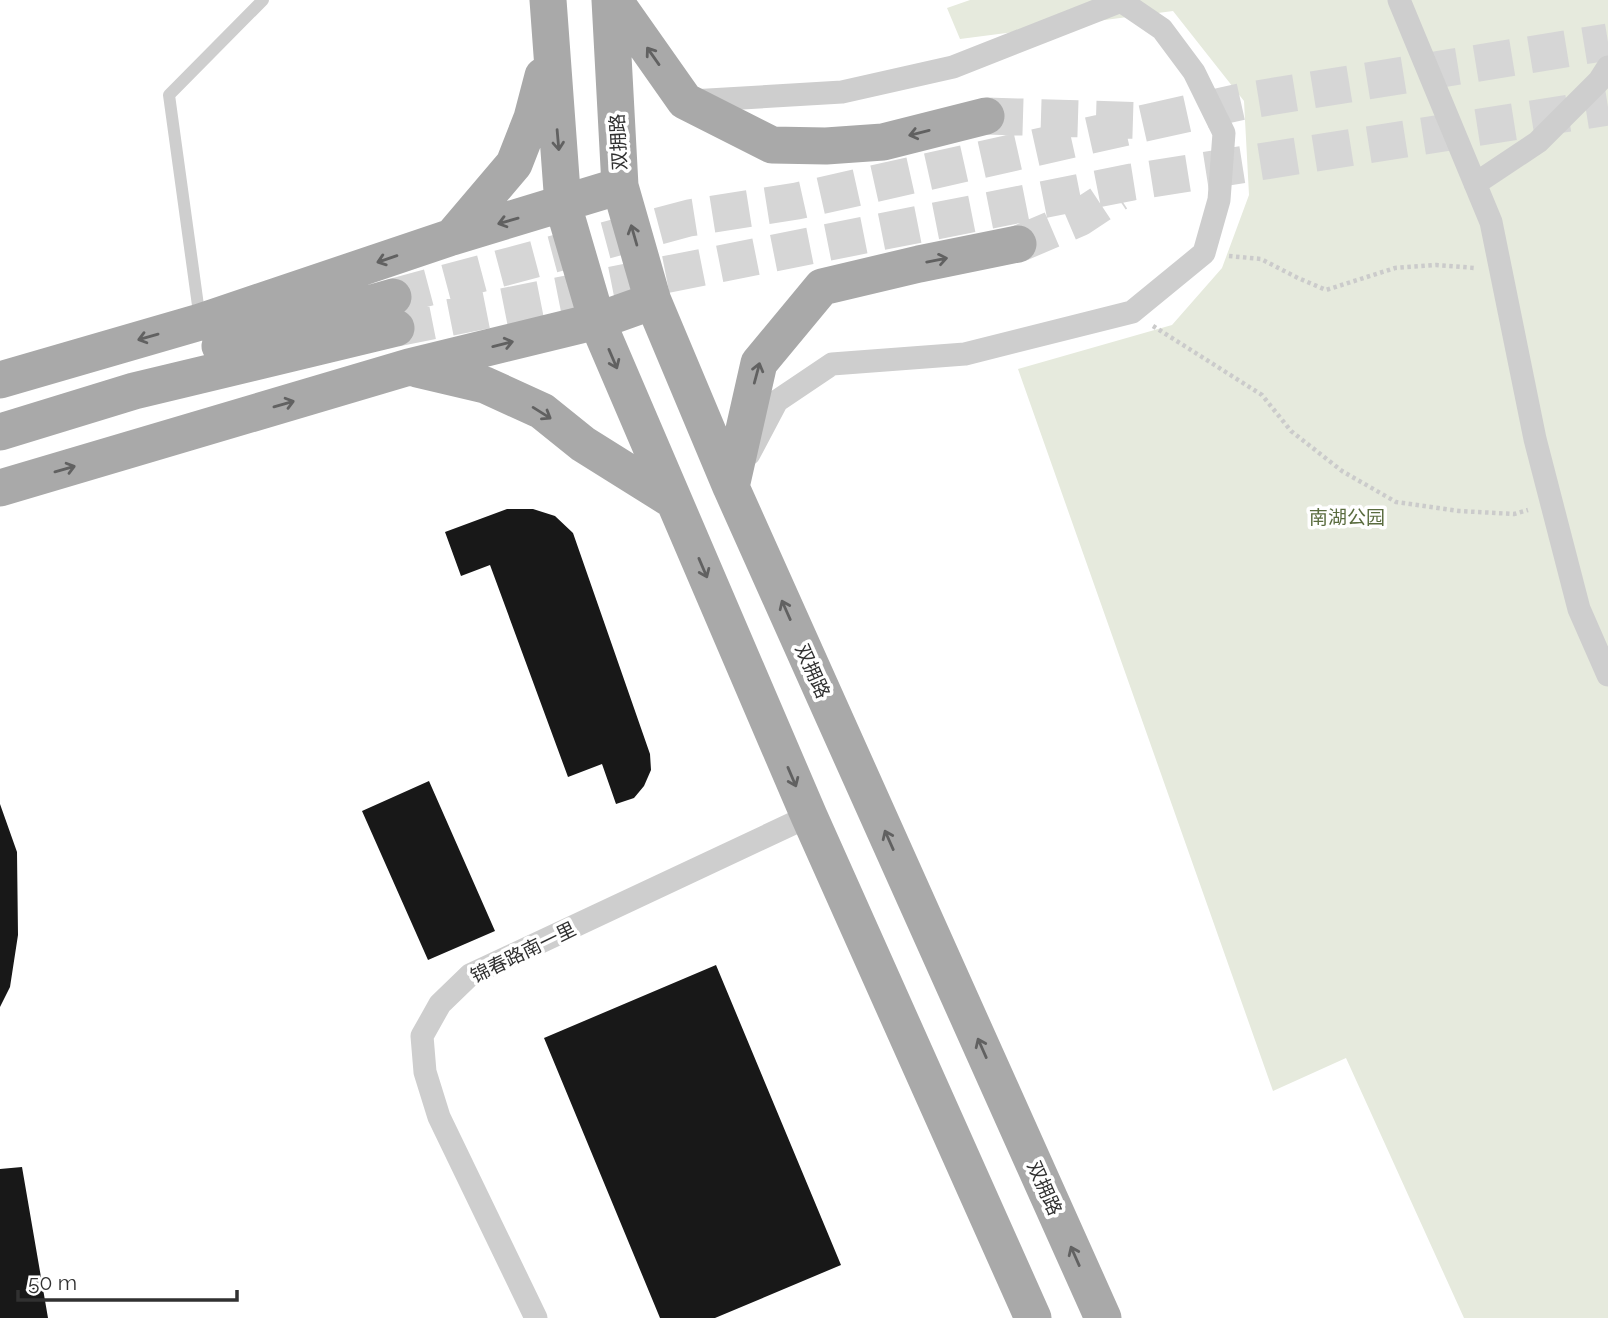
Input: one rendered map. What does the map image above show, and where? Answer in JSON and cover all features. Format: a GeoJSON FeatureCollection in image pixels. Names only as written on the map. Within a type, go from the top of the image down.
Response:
{"type":"FeatureCollection","features":[{"type":"Feature","properties":{"kind":"main road"},"geometry":{"type":"LineString","coordinates":[[548,0],[563,205],[597,321],[809,816],[1033,1318]]}},
{"type":"Feature","properties":{"kind":"main road"},"geometry":{"type":"LineString","coordinates":[[612,0],[685,101],[772,145],[826,146],[883,142],[986,116]]}},
{"type":"Feature","properties":{"kind":"main road","name":"双拥路"},"geometry":{"type":"LineString","coordinates":[[612,0],[620,186],[653,301],[731,487],[1102,1318]]}},
{"type":"Feature","properties":{"kind":"main road"},"geometry":{"type":"LineString","coordinates":[[452,237],[514,164],[532,118],[550,47]]}},
{"type":"Feature","properties":{"kind":"main road"},"geometry":{"type":"LineString","coordinates":[[0,380],[200,322],[452,237],[620,186]]}},
{"type":"Feature","properties":{"kind":"main road"},"geometry":{"type":"LineString","coordinates":[[731,487],[759,363],[822,287],[1018,244]]}},
{"type":"Feature","properties":{"kind":"main road"},"geometry":{"type":"LineString","coordinates":[[0,488],[409,367],[597,321],[653,301]]}},
{"type":"Feature","properties":{"kind":"main road"},"geometry":{"type":"LineString","coordinates":[[0,408],[394,312],[0,432]]}},
{"type":"Feature","properties":{"kind":"main road"},"geometry":{"type":"LineString","coordinates":[[409,367],[485,385],[542,411],[583,444],[674,501]]}},
{"type":"Feature","properties":{"kind":"street"},"geometry":{"type":"LineString","coordinates":[[1399,0],[1490,222],[1535,439],[1551,502],[1579,609],[1608,675]]}},
{"type":"Feature","properties":{"kind":"street"},"geometry":{"type":"LineString","coordinates":[[685,101],[842,92],[867,87],[953,66],[1122,1],[1162,29],[1194,72],[1224,133],[1219,200],[1204,253],[1132,312],[965,354],[832,364],[777,401],[731,487]]}},
{"type":"Feature","properties":{"kind":"street"},"geometry":{"type":"LineString","coordinates":[[1475,184],[1538,142],[1599,81],[1608,67]]}},
{"type":"Feature","properties":{"kind":"street","name":"锦春路南一里"},"geometry":{"type":"LineString","coordinates":[[536,1318],[439,1117],[425,1072],[422,1036],[440,1004],[470,975],[809,816]]}},
{"type":"Feature","properties":{"kind":"lane"},"geometry":{"type":"LineString","coordinates":[[200,322],[169,94],[263,0]]}},
{"type":"Feature","properties":{"kind":"path"},"geometry":{"type":"LineString","coordinates":[[1204,253],[1261,259],[1326,290],[1395,268],[1437,265],[1501,271]]}},
{"type":"Feature","properties":{"kind":"path"},"geometry":{"type":"LineString","coordinates":[[1132,312],[1262,396],[1291,431],[1342,471],[1396,502],[1459,511],[1514,514],[1551,502]]}},
{"type":"Feature","properties":{"kind":"green space","name":"南湖公园"},"geometry":{"type":"Polygon","coordinates":[[[970,0],[1608,0],[1608,1318],[1464,1318],[1346,1058],[1273,1091],[1018,369],[1172,325],[1222,268],[1249,195],[1244,101],[1173,11],[960,39],[947,8],[970,0]]]}},
{"type":"Feature","properties":{"kind":"building"},"geometry":{"type":"Polygon","coordinates":[[[507,509],[533,509],[555,516],[573,533],[650,754],[651,770],[644,786],[634,798],[616,804],[602,764],[568,777],[490,565],[461,576],[445,532],[507,509]]]}},
{"type":"Feature","properties":{"kind":"building"},"geometry":{"type":"Polygon","coordinates":[[[429,781],[495,931],[428,960],[362,811],[429,781]]]}},
{"type":"Feature","properties":{"kind":"building"},"geometry":{"type":"Polygon","coordinates":[[[0,804],[17,852],[18,935],[10,987],[0,1007],[0,804]]]}},
{"type":"Feature","properties":{"kind":"building"},"geometry":{"type":"Polygon","coordinates":[[[716,965],[841,1265],[715,1318],[660,1318],[544,1038],[716,965]]]}},
{"type":"Feature","properties":{"kind":"building"},"geometry":{"type":"Polygon","coordinates":[[[22,1167],[48,1318],[0,1318],[0,1169],[22,1167]]]}},
{"type":"Feature","properties":{"kind":"tunnel"},"geometry":{"type":"LineString","coordinates":[[986,116],[1154,121],[1244,101],[1608,42]]}},
{"type":"Feature","properties":{"kind":"tunnel"},"geometry":{"type":"LineString","coordinates":[[396,328],[1132,182],[1608,107]]}},
{"type":"Feature","properties":{"kind":"tunnel"},"geometry":{"type":"LineString","coordinates":[[393,297],[689,218],[797,201],[1154,121]]}},
{"type":"Feature","properties":{"kind":"tunnel"},"geometry":{"type":"LineString","coordinates":[[1018,244],[1079,218],[1117,193]]}}]}
